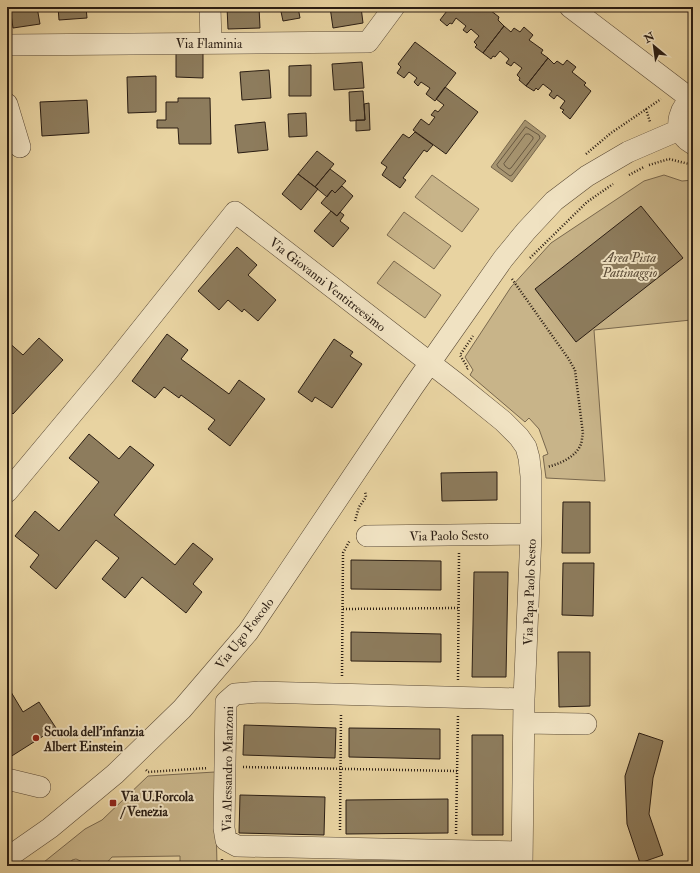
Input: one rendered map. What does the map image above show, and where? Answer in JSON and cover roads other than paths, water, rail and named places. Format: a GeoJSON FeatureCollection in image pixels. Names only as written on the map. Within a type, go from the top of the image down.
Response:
{"type":"FeatureCollection","features":[{"type":"Feature","properties":{"kind":"street"},"geometry":{"type":"LineString","coordinates":[[210,7],[211,43]]}},
{"type":"Feature","properties":{"kind":"street","name":"Via Flaminia"},"geometry":{"type":"LineString","coordinates":[[7,45],[368,42],[394,7]]}},
{"type":"Feature","properties":{"kind":"street"},"geometry":{"type":"LineString","coordinates":[[431,363],[503,260],[526,231],[554,201],[587,176],[628,152],[686,137],[678,118],[682,108],[692,99],[570,7]]}},
{"type":"Feature","properties":{"kind":"street"},"geometry":{"type":"LineString","coordinates":[[7,104],[20,146]]}},
{"type":"Feature","properties":{"kind":"street","name":"Via Giovanni Ventitreesimo"},"geometry":{"type":"LineString","coordinates":[[7,492],[108,371],[235,212],[431,363]]}},
{"type":"Feature","properties":{"kind":"street","name":"Via Papa Paolo Sesto"},"geometry":{"type":"LineString","coordinates":[[431,363],[503,421],[519,437],[526,447],[530,472],[531,534],[524,698],[522,859]]}},
{"type":"Feature","properties":{"kind":"street","name":"Via Ugo Foscolo"},"geometry":{"type":"LineString","coordinates":[[7,858],[50,828],[116,774],[182,709],[248,632],[431,363]]}},
{"type":"Feature","properties":{"kind":"street","name":"Via Paolo Sesto"},"geometry":{"type":"LineString","coordinates":[[361,529],[531,534]]}},
{"type":"Feature","properties":{"kind":"street","name":"Via Alessandro Manzoni"},"geometry":{"type":"LineString","coordinates":[[522,859],[237,846],[226,840],[224,828],[226,702],[235,694],[259,692],[524,698]]}},
{"type":"Feature","properties":{"kind":"street"},"geometry":{"type":"LineString","coordinates":[[524,723],[586,724]]}},
{"type":"Feature","properties":{"kind":"street"},"geometry":{"type":"LineString","coordinates":[[7,779],[40,787]]}},
{"type":"Feature","properties":{"kind":"water"},"geometry":{"type":"Polygon","coordinates":[[[525,120],[546,136],[512,182],[491,167],[525,120]]]}},
{"type":"Feature","properties":{"kind":"place","name":"Scuola dell'infanzia Albert Einstein"},"geometry":{"type":"Point","coordinates":[36,738]}},
{"type":"Feature","properties":{"kind":"place","name":"Via U.Forcola / Venezia"},"geometry":{"type":"Point","coordinates":[113,803]}},
{"type":"Feature","properties":{"kind":"park label","name":"Area Pista Pattinaggio"},"geometry":{"type":"Point","coordinates":[630,264]}}]}
